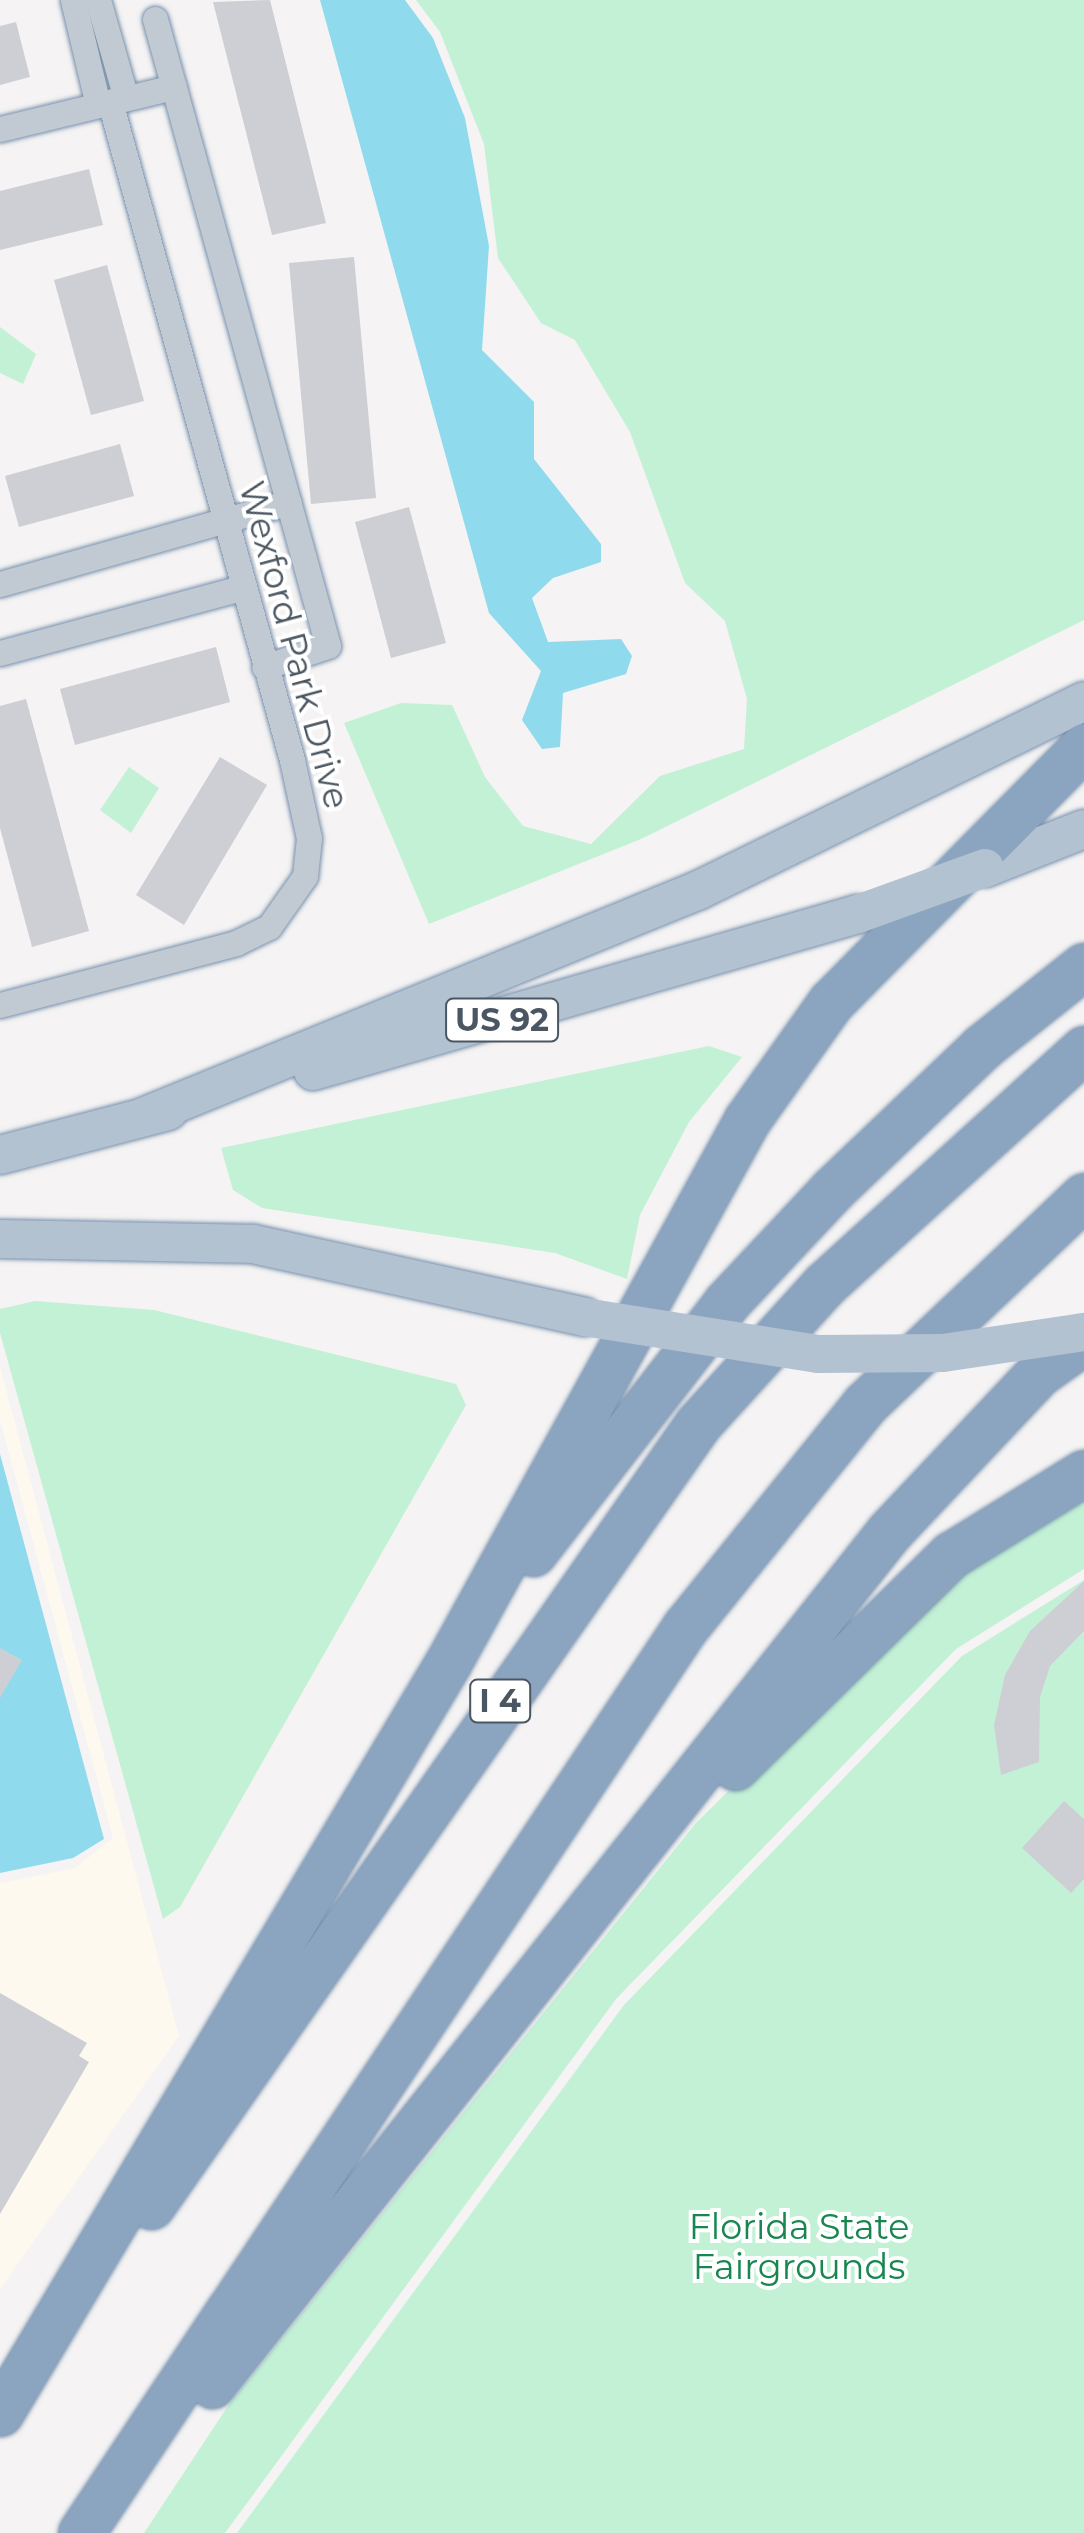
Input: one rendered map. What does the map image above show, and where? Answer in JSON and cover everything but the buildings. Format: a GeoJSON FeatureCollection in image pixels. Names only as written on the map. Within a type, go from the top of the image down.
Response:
{"type":"FeatureCollection","features":[{"type":"Feature","properties":{"kind":"highway"},"geometry":{"type":"LineString","coordinates":[[0,2412],[448,1663],[747,1120],[832,1002],[1084,746]]}},
{"type":"Feature","properties":{"kind":"highway"},"geometry":{"type":"LineString","coordinates":[[448,1663],[726,1303],[982,1047],[1084,966]]}},
{"type":"Feature","properties":{"kind":"highway","name":"I 4"},"geometry":{"type":"LineString","coordinates":[[0,2425],[698,1424],[825,1284],[1084,1049]]}},
{"type":"Feature","properties":{"kind":"highway"},"geometry":{"type":"LineString","coordinates":[[81,2533],[686,1626],[865,1404],[1084,1196]]}},
{"type":"Feature","properties":{"kind":"highway"},"geometry":{"type":"LineString","coordinates":[[94,2533],[889,1532],[1039,1372],[1084,1341]]}},
{"type":"Feature","properties":{"kind":"highway"},"geometry":{"type":"LineString","coordinates":[[556,1951],[895,1605],[951,1555],[1084,1474]]}},
{"type":"Feature","properties":{"kind":"main road"},"geometry":{"type":"LineString","coordinates":[[143,1117],[700,890],[1084,701]]}},
{"type":"Feature","properties":{"kind":"main road","name":"US 92"},"geometry":{"type":"LineString","coordinates":[[0,1155],[858,914],[1084,829]]}},
{"type":"Feature","properties":{"kind":"main road"},"geometry":{"type":"LineString","coordinates":[[0,1240],[252,1244],[584,1317],[818,1354],[943,1353],[1084,1332]]}},
{"type":"Feature","properties":{"kind":"street","name":"Wexford Park Drive"},"geometry":{"type":"LineString","coordinates":[[0,1005],[236,943],[289,907],[306,876],[309,838],[111,102],[73,0]]}},
{"type":"Feature","properties":{"kind":"street","name":"Wexford Park Drive"},"geometry":{"type":"LineString","coordinates":[[98,0],[111,102]]}},
{"type":"Feature","properties":{"kind":"street"},"geometry":{"type":"LineString","coordinates":[[156,19],[328,646],[264,667]]}},
{"type":"Feature","properties":{"kind":"street"},"geometry":{"type":"LineString","coordinates":[[0,129],[174,87]]}},
{"type":"Feature","properties":{"kind":"street"},"geometry":{"type":"LineString","coordinates":[[0,584],[288,502]]}},
{"type":"Feature","properties":{"kind":"street"},"geometry":{"type":"LineString","coordinates":[[0,652],[242,588]]}},
{"type":"Feature","properties":{"kind":"shaded area"},"geometry":{"type":"Polygon","coordinates":[[[0,1367],[179,2036],[0,2289],[0,1883],[75,1868],[113,1838],[0,1420],[0,1367]]]}},
{"type":"Feature","properties":{"kind":"green space"},"geometry":{"type":"Polygon","coordinates":[[[416,0],[1084,0],[1084,620],[641,839],[429,924],[344,723],[401,703],[452,705],[485,777],[523,826],[591,844],[660,776],[744,749],[747,699],[725,621],[685,583],[630,432],[575,340],[541,323],[498,258],[484,144],[440,32],[416,0]]]}},
{"type":"Feature","properties":{"kind":"green space"},"geometry":{"type":"Polygon","coordinates":[[[0,327],[36,354],[23,384],[0,373],[0,327]]]}},
{"type":"Feature","properties":{"kind":"green space"},"geometry":{"type":"Polygon","coordinates":[[[129,767],[159,788],[131,833],[100,810],[129,767]]]}},
{"type":"Feature","properties":{"kind":"green space"},"geometry":{"type":"Polygon","coordinates":[[[709,1046],[742,1057],[689,1122],[640,1215],[627,1279],[555,1253],[262,1208],[233,1190],[221,1148],[709,1046]]]}},
{"type":"Feature","properties":{"kind":"green space"},"geometry":{"type":"Polygon","coordinates":[[[35,1301],[154,1310],[456,1384],[466,1405],[180,1907],[163,1919],[0,1333],[0,1309],[35,1301]]]}},
{"type":"Feature","properties":{"kind":"green space"},"geometry":{"type":"Polygon","coordinates":[[[1084,1487],[1084,1569],[956,1649],[616,1999],[225,2533],[144,2533],[230,2403],[696,1823],[957,1565],[1084,1487]]]}},
{"type":"Feature","properties":{"kind":"green space","name":"Florida State Fairgrounds"},"geometry":{"type":"Polygon","coordinates":[[[1084,1580],[1084,2533],[237,2533],[624,2005],[962,1656],[1084,1580]]]}},
{"type":"Feature","properties":{"kind":"water"},"geometry":{"type":"Polygon","coordinates":[[[320,0],[405,0],[433,38],[465,118],[489,246],[482,350],[534,402],[534,459],[601,544],[601,562],[553,578],[532,598],[548,642],[621,639],[632,656],[626,674],[563,693],[560,747],[542,749],[522,720],[541,671],[489,613],[320,0]]]}},
{"type":"Feature","properties":{"kind":"water"},"geometry":{"type":"Polygon","coordinates":[[[0,1454],[104,1839],[73,1858],[0,1873],[0,1454]]]}}]}
